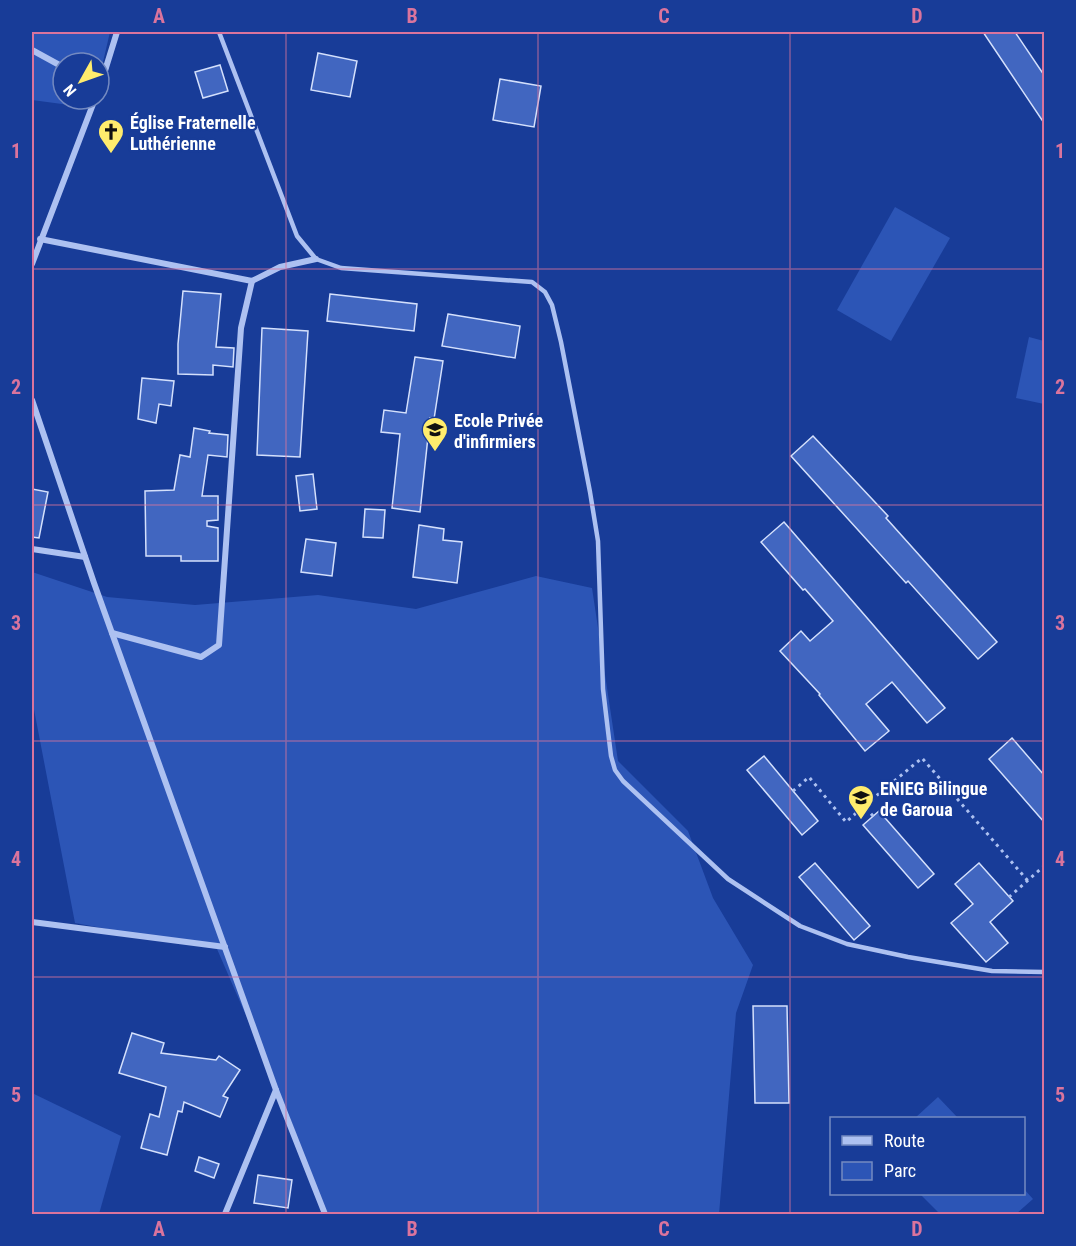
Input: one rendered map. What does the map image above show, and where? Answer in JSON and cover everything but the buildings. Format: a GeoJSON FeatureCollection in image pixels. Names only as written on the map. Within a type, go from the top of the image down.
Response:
{"type":"FeatureCollection","features":[{"type":"Feature","properties":{"kind":"street"},"geometry":{"type":"LineString","coordinates":[[111,51],[117,32]]}},
{"type":"Feature","properties":{"kind":"street"},"geometry":{"type":"LineString","coordinates":[[32,50],[51,60]]}},
{"type":"Feature","properties":{"kind":"street"},"geometry":{"type":"LineString","coordinates":[[32,264],[90,111]]}},
{"type":"Feature","properties":{"kind":"street"},"geometry":{"type":"LineString","coordinates":[[40,239],[252,281],[280,267],[316,259]]}},
{"type":"Feature","properties":{"kind":"street"},"geometry":{"type":"LineString","coordinates":[[112,633],[201,657],[219,645],[241,328],[252,281]]}},
{"type":"Feature","properties":{"kind":"street"},"geometry":{"type":"LineString","coordinates":[[32,400],[85,557],[276,1090],[325,1215]]}},
{"type":"Feature","properties":{"kind":"street"},"geometry":{"type":"LineString","coordinates":[[32,549],[85,557]]}},
{"type":"Feature","properties":{"kind":"street"},"geometry":{"type":"LineString","coordinates":[[32,922],[225,947]]}},
{"type":"Feature","properties":{"kind":"street"},"geometry":{"type":"LineString","coordinates":[[225,1215],[276,1090]]}},
{"type":"Feature","properties":{"kind":"lane"},"geometry":{"type":"LineString","coordinates":[[219,32],[297,236],[316,259],[341,268],[532,282],[545,292],[552,305],[561,342],[598,541],[603,689],[611,756],[615,770],[636,794],[728,879],[800,926],[847,944],[908,957],[992,971],[1044,972]]}},
{"type":"Feature","properties":{"kind":"path"},"geometry":{"type":"LineString","coordinates":[[793,791],[809,777],[846,822],[921,758],[1028,881]]}},
{"type":"Feature","properties":{"kind":"path"},"geometry":{"type":"LineString","coordinates":[[864,806],[873,816]]}},
{"type":"Feature","properties":{"kind":"path"},"geometry":{"type":"LineString","coordinates":[[1009,897],[1044,866]]}},
{"type":"Feature","properties":{"kind":"green space"},"geometry":{"type":"Polygon","coordinates":[[[32,32],[110,32],[106,51],[51,51],[51,103],[32,100],[32,32]]]}},
{"type":"Feature","properties":{"kind":"green space"},"geometry":{"type":"Polygon","coordinates":[[[895,207],[950,238],[891,341],[837,310],[895,207]]]}},
{"type":"Feature","properties":{"kind":"green space"},"geometry":{"type":"Polygon","coordinates":[[[1029,337],[1044,341],[1044,404],[1016,398],[1029,337]]]}},
{"type":"Feature","properties":{"kind":"green space"},"geometry":{"type":"Polygon","coordinates":[[[32,572],[107,597],[195,605],[318,595],[416,609],[536,576],[592,588],[618,761],[688,831],[713,898],[753,965],[736,1013],[719,1214],[325,1214],[288,1112],[217,949],[75,923],[32,699],[32,572]]]}},
{"type":"Feature","properties":{"kind":"green space"},"geometry":{"type":"Polygon","coordinates":[[[32,1093],[121,1136],[99,1214],[32,1214],[32,1093]]]}},
{"type":"Feature","properties":{"kind":"green space"},"geometry":{"type":"Polygon","coordinates":[[[938,1097],[957,1117],[916,1117],[938,1097]]]}},
{"type":"Feature","properties":{"kind":"green space"},"geometry":{"type":"Polygon","coordinates":[[[1025,1190],[1033,1199],[1016,1214],[940,1214],[921,1195],[1025,1195],[1025,1190]]]}},
{"type":"Feature","properties":{"kind":"place","name":"Église Fraternelle Luthérienne"},"geometry":{"type":"Point","coordinates":[111,155]}},
{"type":"Feature","properties":{"kind":"place","name":"Ecole Privée d'infirmiers"},"geometry":{"type":"Point","coordinates":[435,453]}},
{"type":"Feature","properties":{"kind":"place","name":"ENIEG Bilingue de Garoua"},"geometry":{"type":"Point","coordinates":[861,821]}}]}
